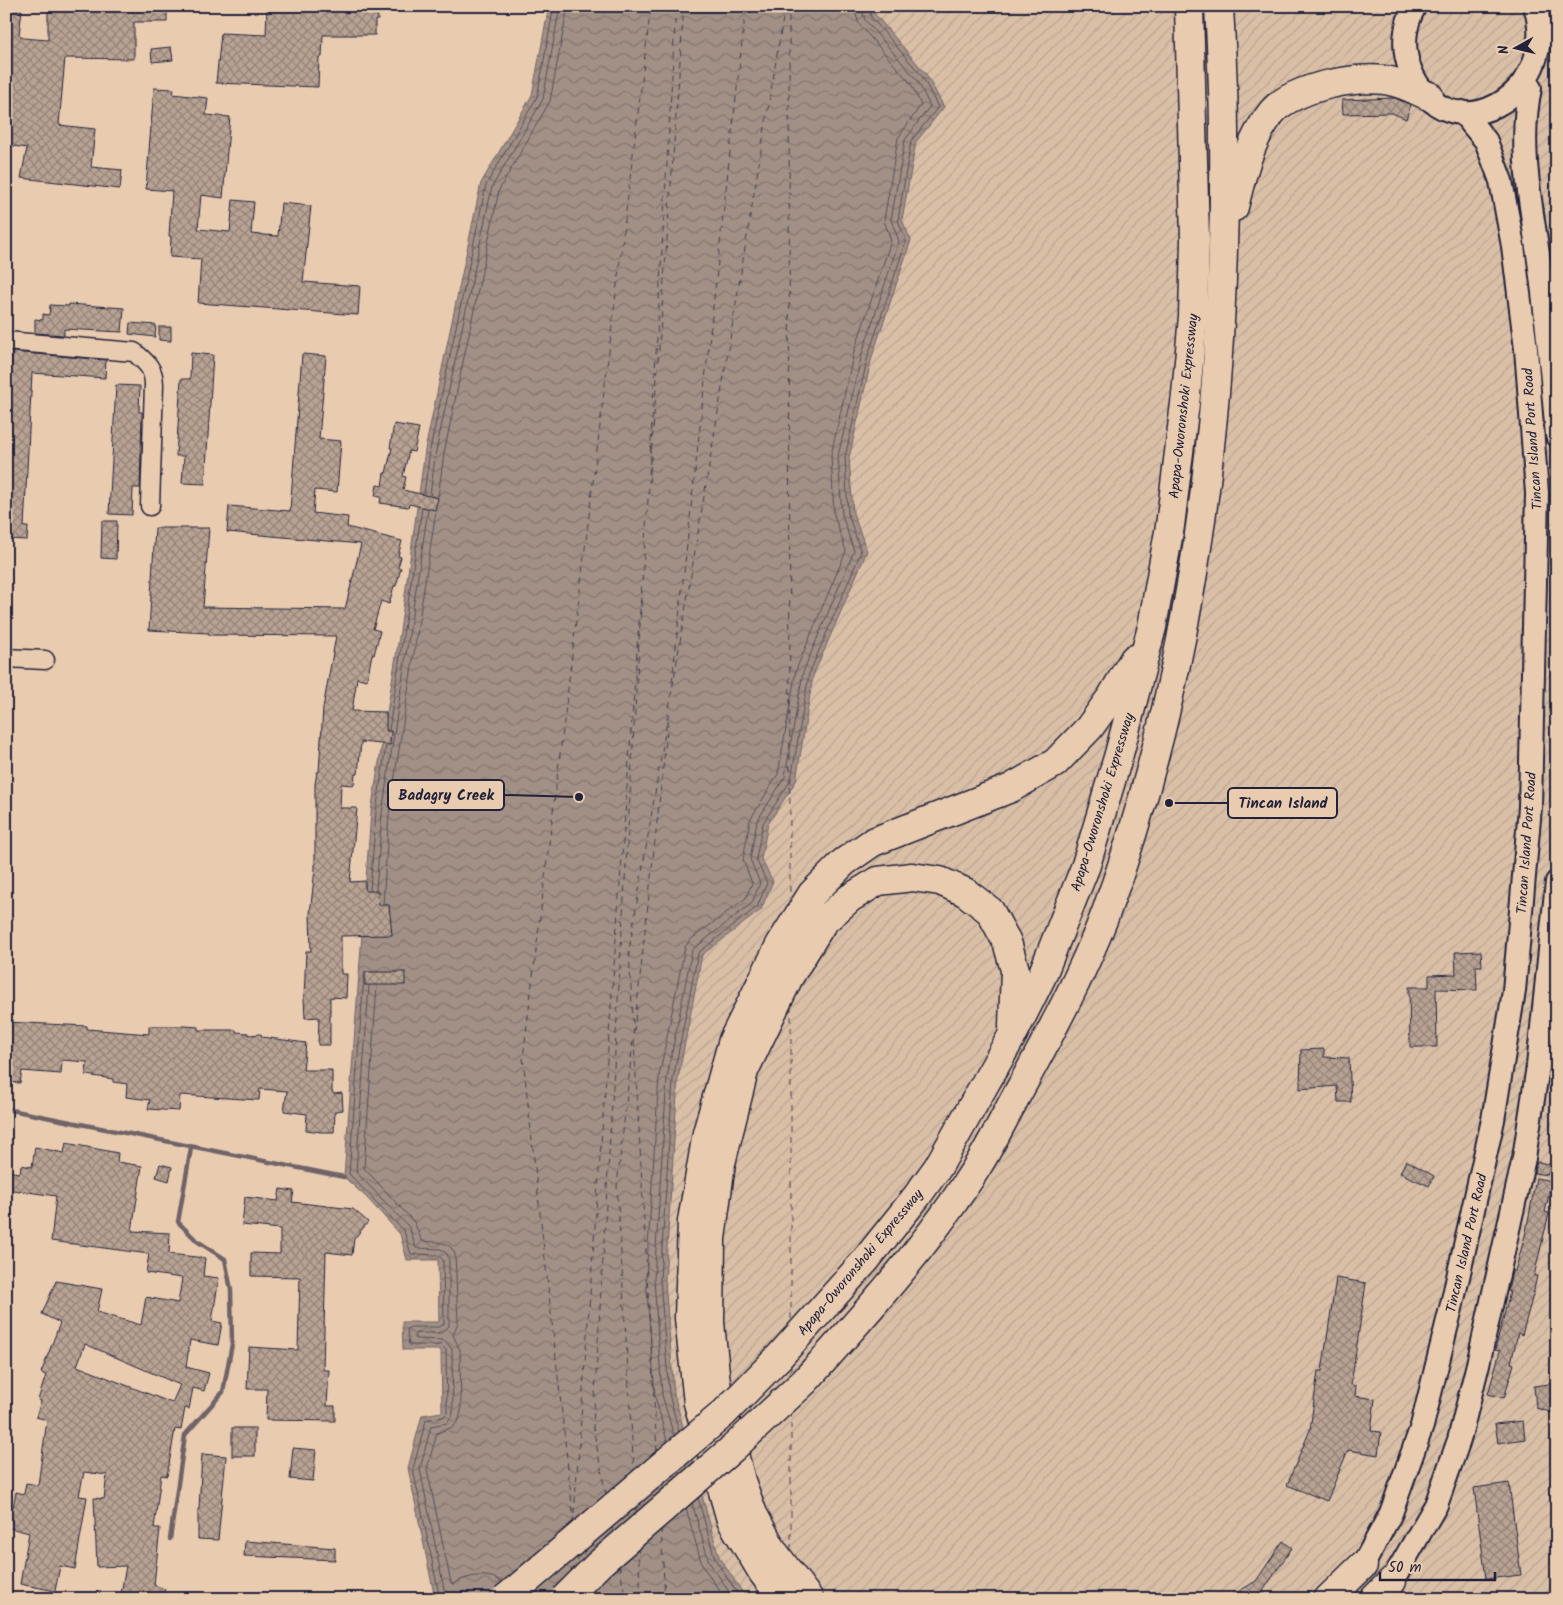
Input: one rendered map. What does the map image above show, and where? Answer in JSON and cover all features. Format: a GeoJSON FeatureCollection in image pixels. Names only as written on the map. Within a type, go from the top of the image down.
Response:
{"type":"FeatureCollection","features":[{"type":"Feature","properties":{"kind":"highway","name":"Apapa-Oworonshoki Expressway"},"geometry":{"type":"LineString","coordinates":[[505,1599],[724,1413],[778,1358],[865,1261],[918,1196],[938,1166],[1013,1034],[1041,978],[1086,865],[1119,754],[1152,627],[1170,526],[1186,395],[1193,316],[1195,240],[1188,6]]}},
{"type":"Feature","properties":{"kind":"highway","name":"Apapa-Oworonshoki Expressway"},"geometry":{"type":"LineString","coordinates":[[564,1599],[599,1564],[733,1448],[805,1381],[919,1249],[978,1166],[1072,991],[1104,916],[1134,827],[1154,754],[1182,637],[1199,544],[1212,430],[1223,257],[1224,131],[1219,6]]}},
{"type":"Feature","properties":{"kind":"highway"},"geometry":{"type":"LineString","coordinates":[[1223,257],[1243,169],[1256,137],[1273,111],[1300,92],[1326,84],[1359,80],[1393,81],[1429,96]]}},
{"type":"Feature","properties":{"kind":"highway"},"geometry":{"type":"LineString","coordinates":[[783,1599],[763,1573],[731,1520],[698,1403],[689,1318],[692,1221],[707,1133],[732,1040],[780,945],[812,894],[844,862],[873,842],[1011,788],[1055,763],[1089,728],[1112,696],[1152,627]]}},
{"type":"Feature","properties":{"kind":"highway"},"geometry":{"type":"LineString","coordinates":[[809,1599],[773,1551],[753,1514],[741,1481],[716,1383],[710,1323],[711,1239],[721,1163],[744,1071],[790,977],[822,922],[850,898],[878,881],[912,877],[940,881],[965,892],[990,911],[1007,942],[1015,970],[1013,1034]]}},
{"type":"Feature","properties":{"kind":"highway"},"geometry":{"type":"LineString","coordinates":[[1328,1599],[1363,1565]]}},
{"type":"Feature","properties":{"kind":"street"},"geometry":{"type":"LineString","coordinates":[[1415,6],[1408,24],[1406,50],[1413,75],[1429,96],[1450,109],[1462,112],[1487,113],[1499,110],[1516,101],[1530,88],[1538,74],[1545,51],[1544,26],[1535,6]]}},
{"type":"Feature","properties":{"kind":"street","name":"Tincan Island Port Road"},"geometry":{"type":"LineString","coordinates":[[1530,88],[1523,134],[1557,434]]}},
{"type":"Feature","properties":{"kind":"street","name":"Tincan Island Port Road"},"geometry":{"type":"LineString","coordinates":[[1363,1565],[1391,1513],[1422,1426],[1489,1140],[1514,991],[1530,806],[1537,493],[1526,349],[1513,246],[1501,180],[1486,142],[1462,112]]}},
{"type":"Feature","properties":{"kind":"street"},"geometry":{"type":"LineString","coordinates":[[6,341],[134,352],[148,364],[154,373],[150,506]]}},
{"type":"Feature","properties":{"kind":"street"},"geometry":{"type":"LineString","coordinates":[[6,658],[45,660]]}},
{"type":"Feature","properties":{"kind":"street"},"geometry":{"type":"LineString","coordinates":[[1383,1590],[1436,1505],[1460,1440],[1527,1140],[1543,1028],[1557,882]]}},
{"type":"Feature","properties":{"kind":"shaded area"},"geometry":{"type":"Polygon","coordinates":[[[875,6],[1557,6],[1557,1599],[747,1599],[719,1557],[674,1394],[665,1280],[678,1079],[702,955],[760,911],[761,859],[767,828],[773,757],[850,463],[875,6]]]}},
{"type":"Feature","properties":{"kind":"water"},"geometry":{"type":"Polygon","coordinates":[[[549,6],[890,6],[874,13],[926,74],[944,107],[916,142],[902,220],[911,240],[872,357],[849,458],[853,513],[867,551],[813,676],[796,781],[768,824],[761,859],[773,881],[761,910],[702,955],[678,1079],[665,1280],[674,1394],[719,1557],[747,1599],[492,1599],[488,1595],[435,1599],[408,1468],[422,1415],[442,1412],[441,1350],[403,1350],[402,1322],[439,1322],[438,1260],[407,1260],[400,1234],[367,1198],[344,1177],[371,812],[400,631],[425,450],[481,183],[532,95],[549,6]]]}},
{"type":"Feature","properties":{"kind":"building"},"geometry":{"type":"Polygon","coordinates":[[[48,6],[167,6],[167,22],[134,22],[134,59],[65,58],[59,125],[95,129],[91,167],[122,170],[120,189],[21,178],[27,148],[6,145],[6,9],[22,10],[19,35],[23,38],[48,40],[48,6]]]}},
{"type":"Feature","properties":{"kind":"building"},"geometry":{"type":"Polygon","coordinates":[[[267,6],[377,6],[378,20],[375,20],[375,35],[323,35],[322,57],[319,57],[318,87],[216,83],[221,33],[266,35],[267,6]]]}},
{"type":"Feature","properties":{"kind":"building"},"geometry":{"type":"Polygon","coordinates":[[[171,47],[173,60],[152,62],[151,49],[171,47]]]}},
{"type":"Feature","properties":{"kind":"building"},"geometry":{"type":"Polygon","coordinates":[[[154,88],[174,89],[173,94],[208,98],[206,115],[230,117],[223,198],[201,195],[198,229],[230,232],[233,200],[254,202],[251,234],[278,236],[281,203],[311,206],[303,282],[360,286],[358,315],[198,303],[201,259],[170,257],[171,236],[169,236],[172,191],[146,189],[154,88]]]}},
{"type":"Feature","properties":{"kind":"building"},"geometry":{"type":"Polygon","coordinates":[[[1395,98],[1411,105],[1406,119],[1392,113],[1343,114],[1342,100],[1395,98]]]}},
{"type":"Feature","properties":{"kind":"building"},"geometry":{"type":"Polygon","coordinates":[[[69,304],[124,308],[122,332],[64,329],[64,335],[35,333],[35,319],[43,320],[43,314],[49,315],[50,305],[69,306],[69,304]]]}},
{"type":"Feature","properties":{"kind":"building"},"geometry":{"type":"Polygon","coordinates":[[[130,323],[156,325],[155,337],[129,334],[130,323]]]}},
{"type":"Feature","properties":{"kind":"building"},"geometry":{"type":"Polygon","coordinates":[[[159,327],[171,327],[171,341],[159,340],[159,327]]]}},
{"type":"Feature","properties":{"kind":"building"},"geometry":{"type":"Polygon","coordinates":[[[12,352],[106,360],[105,378],[32,373],[24,527],[28,527],[27,540],[6,539],[6,405],[9,405],[12,352]]]}},
{"type":"Feature","properties":{"kind":"building"},"geometry":{"type":"Polygon","coordinates":[[[191,353],[213,355],[205,484],[182,483],[184,456],[176,456],[181,379],[190,379],[191,353]]]}},
{"type":"Feature","properties":{"kind":"building"},"geometry":{"type":"Polygon","coordinates":[[[302,354],[326,356],[319,439],[341,441],[337,492],[315,490],[313,513],[348,517],[347,527],[402,541],[398,556],[401,557],[398,567],[401,568],[396,586],[394,586],[389,604],[381,601],[373,629],[380,631],[374,655],[372,654],[367,680],[357,678],[352,711],[386,712],[386,731],[391,731],[390,745],[361,742],[358,774],[355,774],[354,785],[341,784],[340,808],[357,808],[350,882],[365,881],[365,891],[378,891],[379,905],[389,905],[392,935],[341,936],[341,974],[347,974],[346,998],[330,997],[330,1045],[318,1045],[319,1017],[305,1018],[304,998],[306,951],[311,951],[310,914],[315,869],[315,784],[317,772],[319,772],[323,708],[336,636],[209,635],[209,633],[149,630],[155,528],[209,528],[203,607],[345,609],[361,544],[227,532],[229,506],[290,511],[302,354]]]}},
{"type":"Feature","properties":{"kind":"building"},"geometry":{"type":"Polygon","coordinates":[[[116,385],[140,386],[139,412],[142,412],[140,488],[133,488],[132,515],[109,514],[116,385]]]}},
{"type":"Feature","properties":{"kind":"building"},"geometry":{"type":"Polygon","coordinates":[[[394,424],[419,428],[414,452],[409,451],[403,476],[406,477],[403,490],[438,498],[435,510],[409,504],[408,507],[380,503],[381,497],[375,496],[377,485],[382,486],[384,473],[386,473],[392,448],[390,448],[394,424]]]}},
{"type":"Feature","properties":{"kind":"building"},"geometry":{"type":"Polygon","coordinates":[[[102,521],[117,521],[116,559],[101,558],[102,521]]]}},
{"type":"Feature","properties":{"kind":"building"},"geometry":{"type":"Polygon","coordinates":[[[1481,951],[1482,966],[1476,966],[1477,990],[1436,989],[1437,1047],[1410,1047],[1409,987],[1429,987],[1429,975],[1456,974],[1455,952],[1481,951]]]}},
{"type":"Feature","properties":{"kind":"building"},"geometry":{"type":"Polygon","coordinates":[[[365,972],[405,972],[405,985],[365,985],[365,972]]]}},
{"type":"Feature","properties":{"kind":"building"},"geometry":{"type":"Polygon","coordinates":[[[6,1022],[87,1026],[87,1029],[149,1034],[149,1026],[185,1026],[198,1027],[198,1030],[236,1030],[236,1032],[248,1033],[248,1035],[261,1034],[262,1037],[306,1043],[303,1070],[332,1070],[332,1091],[334,1094],[342,1093],[343,1110],[335,1111],[334,1132],[321,1132],[306,1130],[307,1114],[284,1111],[287,1091],[260,1089],[259,1100],[180,1095],[179,1111],[148,1109],[150,1100],[126,1097],[127,1084],[113,1082],[113,1079],[86,1075],[87,1062],[62,1060],[61,1074],[22,1071],[20,1083],[6,1082],[6,1022]]]}},
{"type":"Feature","properties":{"kind":"building"},"geometry":{"type":"Polygon","coordinates":[[[1324,1049],[1324,1057],[1349,1058],[1351,1102],[1338,1102],[1337,1086],[1300,1089],[1301,1050],[1324,1049]]]}},
{"type":"Feature","properties":{"kind":"building"},"geometry":{"type":"Polygon","coordinates":[[[66,1143],[118,1153],[117,1162],[142,1166],[132,1231],[170,1233],[169,1254],[205,1258],[203,1276],[219,1278],[212,1321],[222,1323],[218,1345],[190,1340],[186,1367],[209,1373],[204,1391],[193,1388],[189,1409],[185,1408],[181,1430],[175,1429],[167,1476],[161,1475],[154,1528],[160,1528],[154,1585],[165,1589],[162,1599],[120,1599],[126,1566],[97,1567],[94,1498],[104,1499],[107,1475],[84,1472],[79,1496],[87,1497],[75,1569],[60,1566],[55,1591],[20,1584],[29,1533],[6,1527],[9,1506],[13,1507],[16,1492],[24,1494],[26,1483],[38,1485],[47,1420],[36,1417],[41,1401],[38,1400],[46,1375],[41,1373],[60,1323],[42,1314],[56,1281],[102,1289],[97,1312],[141,1325],[146,1297],[178,1303],[182,1278],[146,1273],[149,1254],[51,1241],[56,1196],[6,1189],[6,1171],[20,1173],[21,1165],[32,1167],[35,1147],[64,1153],[66,1143]],[[85,1344],[77,1366],[172,1403],[180,1385],[85,1344]]]}},
{"type":"Feature","properties":{"kind":"building"},"geometry":{"type":"Polygon","coordinates":[[[1406,1160],[1434,1176],[1429,1186],[1400,1173],[1406,1160]]]}},
{"type":"Feature","properties":{"kind":"building"},"geometry":{"type":"Polygon","coordinates":[[[1537,1162],[1550,1164],[1548,1175],[1534,1173],[1537,1162]]]}},
{"type":"Feature","properties":{"kind":"building"},"geometry":{"type":"Polygon","coordinates":[[[160,1164],[172,1167],[169,1181],[156,1177],[160,1164]]]}},
{"type":"Feature","properties":{"kind":"building"},"geometry":{"type":"Polygon","coordinates":[[[1536,1178],[1552,1181],[1545,1212],[1549,1213],[1534,1276],[1537,1276],[1533,1295],[1522,1335],[1518,1333],[1511,1363],[1514,1364],[1504,1398],[1488,1394],[1500,1351],[1495,1350],[1510,1292],[1508,1291],[1512,1271],[1515,1271],[1526,1232],[1536,1178]]]}},
{"type":"Feature","properties":{"kind":"building"},"geometry":{"type":"Polygon","coordinates":[[[280,1189],[294,1191],[292,1202],[353,1209],[368,1222],[354,1239],[352,1255],[326,1252],[323,1370],[329,1370],[327,1406],[335,1406],[335,1421],[266,1420],[267,1389],[247,1389],[249,1347],[298,1350],[300,1277],[251,1276],[251,1253],[280,1254],[280,1229],[242,1225],[245,1197],[278,1201],[280,1189]]]}},
{"type":"Feature","properties":{"kind":"building"},"geometry":{"type":"Polygon","coordinates":[[[1336,1278],[1366,1283],[1351,1385],[1356,1386],[1355,1396],[1375,1399],[1371,1431],[1381,1432],[1378,1455],[1348,1450],[1327,1501],[1287,1485],[1310,1430],[1318,1371],[1322,1371],[1336,1278]]]}},
{"type":"Feature","properties":{"kind":"building"},"geometry":{"type":"Polygon","coordinates":[[[1557,1383],[1557,1414],[1536,1408],[1534,1386],[1557,1383]]]}},
{"type":"Feature","properties":{"kind":"building"},"geometry":{"type":"Polygon","coordinates":[[[1523,1421],[1525,1439],[1498,1443],[1495,1424],[1523,1421]]]}},
{"type":"Feature","properties":{"kind":"building"},"geometry":{"type":"Polygon","coordinates":[[[232,1428],[255,1428],[255,1456],[232,1456],[232,1428]]]}},
{"type":"Feature","properties":{"kind":"building"},"geometry":{"type":"Polygon","coordinates":[[[293,1448],[316,1450],[313,1481],[290,1479],[293,1448]]]}},
{"type":"Feature","properties":{"kind":"building"},"geometry":{"type":"Polygon","coordinates":[[[202,1454],[226,1456],[218,1540],[198,1539],[202,1454]]]}},
{"type":"Feature","properties":{"kind":"building"},"geometry":{"type":"Polygon","coordinates":[[[1509,1483],[1521,1575],[1486,1579],[1474,1488],[1509,1483]]]}},
{"type":"Feature","properties":{"kind":"building"},"geometry":{"type":"Polygon","coordinates":[[[245,1541],[335,1548],[335,1560],[244,1556],[245,1541]]]}},
{"type":"Feature","properties":{"kind":"building"},"geometry":{"type":"Polygon","coordinates":[[[1283,1541],[1292,1548],[1263,1591],[1267,1599],[1226,1599],[1256,1581],[1283,1541]]]}},
{"type":"Feature","properties":{"kind":"waterway"},"geometry":{"type":"LineString","coordinates":[[6,1109],[344,1177]]}},
{"type":"Feature","properties":{"kind":"waterway"},"geometry":{"type":"LineString","coordinates":[[170,1539],[185,1435],[223,1392],[232,1344],[231,1290],[225,1259],[197,1241],[178,1222],[191,1148]]}},
{"type":"Feature","properties":{"kind":"ferry route"},"geometry":{"type":"LineString","coordinates":[[574,1523],[523,1058],[651,6]]}},
{"type":"Feature","properties":{"kind":"ferry route"},"geometry":{"type":"LineString","coordinates":[[649,475],[676,6]]}},
{"type":"Feature","properties":{"kind":"ferry route"},"geometry":{"type":"LineString","coordinates":[[574,1514],[684,6]]}},
{"type":"Feature","properties":{"kind":"ferry route"},"geometry":{"type":"LineString","coordinates":[[672,682],[746,6]]}},
{"type":"Feature","properties":{"kind":"ferry route"},"geometry":{"type":"LineString","coordinates":[[657,1452],[629,951],[785,6]]}},
{"type":"Feature","properties":{"kind":"ferry route"},"geometry":{"type":"LineString","coordinates":[[789,6],[790,903]]}},
{"type":"Feature","properties":{"kind":"ferry route"},"geometry":{"type":"LineString","coordinates":[[606,1495],[593,1427],[642,591]]}},
{"type":"Feature","properties":{"kind":"ferry route"},"geometry":{"type":"LineString","coordinates":[[634,1032],[669,713]]}},
{"type":"Feature","properties":{"kind":"ferry route"},"geometry":{"type":"LineString","coordinates":[[791,1005],[791,1323]]}},
{"type":"Feature","properties":{"kind":"ferry route"},"geometry":{"type":"LineString","coordinates":[[633,1041],[617,1186],[634,1473]]}},
{"type":"Feature","properties":{"kind":"ferry route"},"geometry":{"type":"LineString","coordinates":[[791,1365],[791,1376]]}},
{"type":"Feature","properties":{"kind":"ferry route"},"geometry":{"type":"LineString","coordinates":[[791,1412],[791,1553]]}},
{"type":"Feature","properties":{"kind":"ferry route"},"geometry":{"type":"LineString","coordinates":[[659,1486],[660,1494]]}},
{"type":"Feature","properties":{"kind":"ferry route"},"geometry":{"type":"LineString","coordinates":[[636,1505],[636,1513]]}},
{"type":"Feature","properties":{"kind":"ferry route"},"geometry":{"type":"LineString","coordinates":[[612,1526],[613,1534]]}},
{"type":"Feature","properties":{"kind":"ferry route"},"geometry":{"type":"LineString","coordinates":[[661,1528],[665,1599]]}},
{"type":"Feature","properties":{"kind":"ferry route"},"geometry":{"type":"LineString","coordinates":[[638,1547],[641,1599]]}},
{"type":"Feature","properties":{"kind":"ferry route"},"geometry":{"type":"LineString","coordinates":[[577,1555],[578,1566]]}},
{"type":"Feature","properties":{"kind":"ferry route"},"geometry":{"type":"LineString","coordinates":[[619,1565],[626,1599]]}},
{"type":"Feature","properties":{"kind":"ferry route"},"geometry":{"type":"LineString","coordinates":[[587,1593],[589,1599]]}},
{"type":"Feature","properties":{"kind":"place","name":"Badagry Creek"},"geometry":{"type":"Point","coordinates":[579,797]}},
{"type":"Feature","properties":{"kind":"place","name":"Tincan Island"},"geometry":{"type":"Point","coordinates":[1169,803]}}]}
